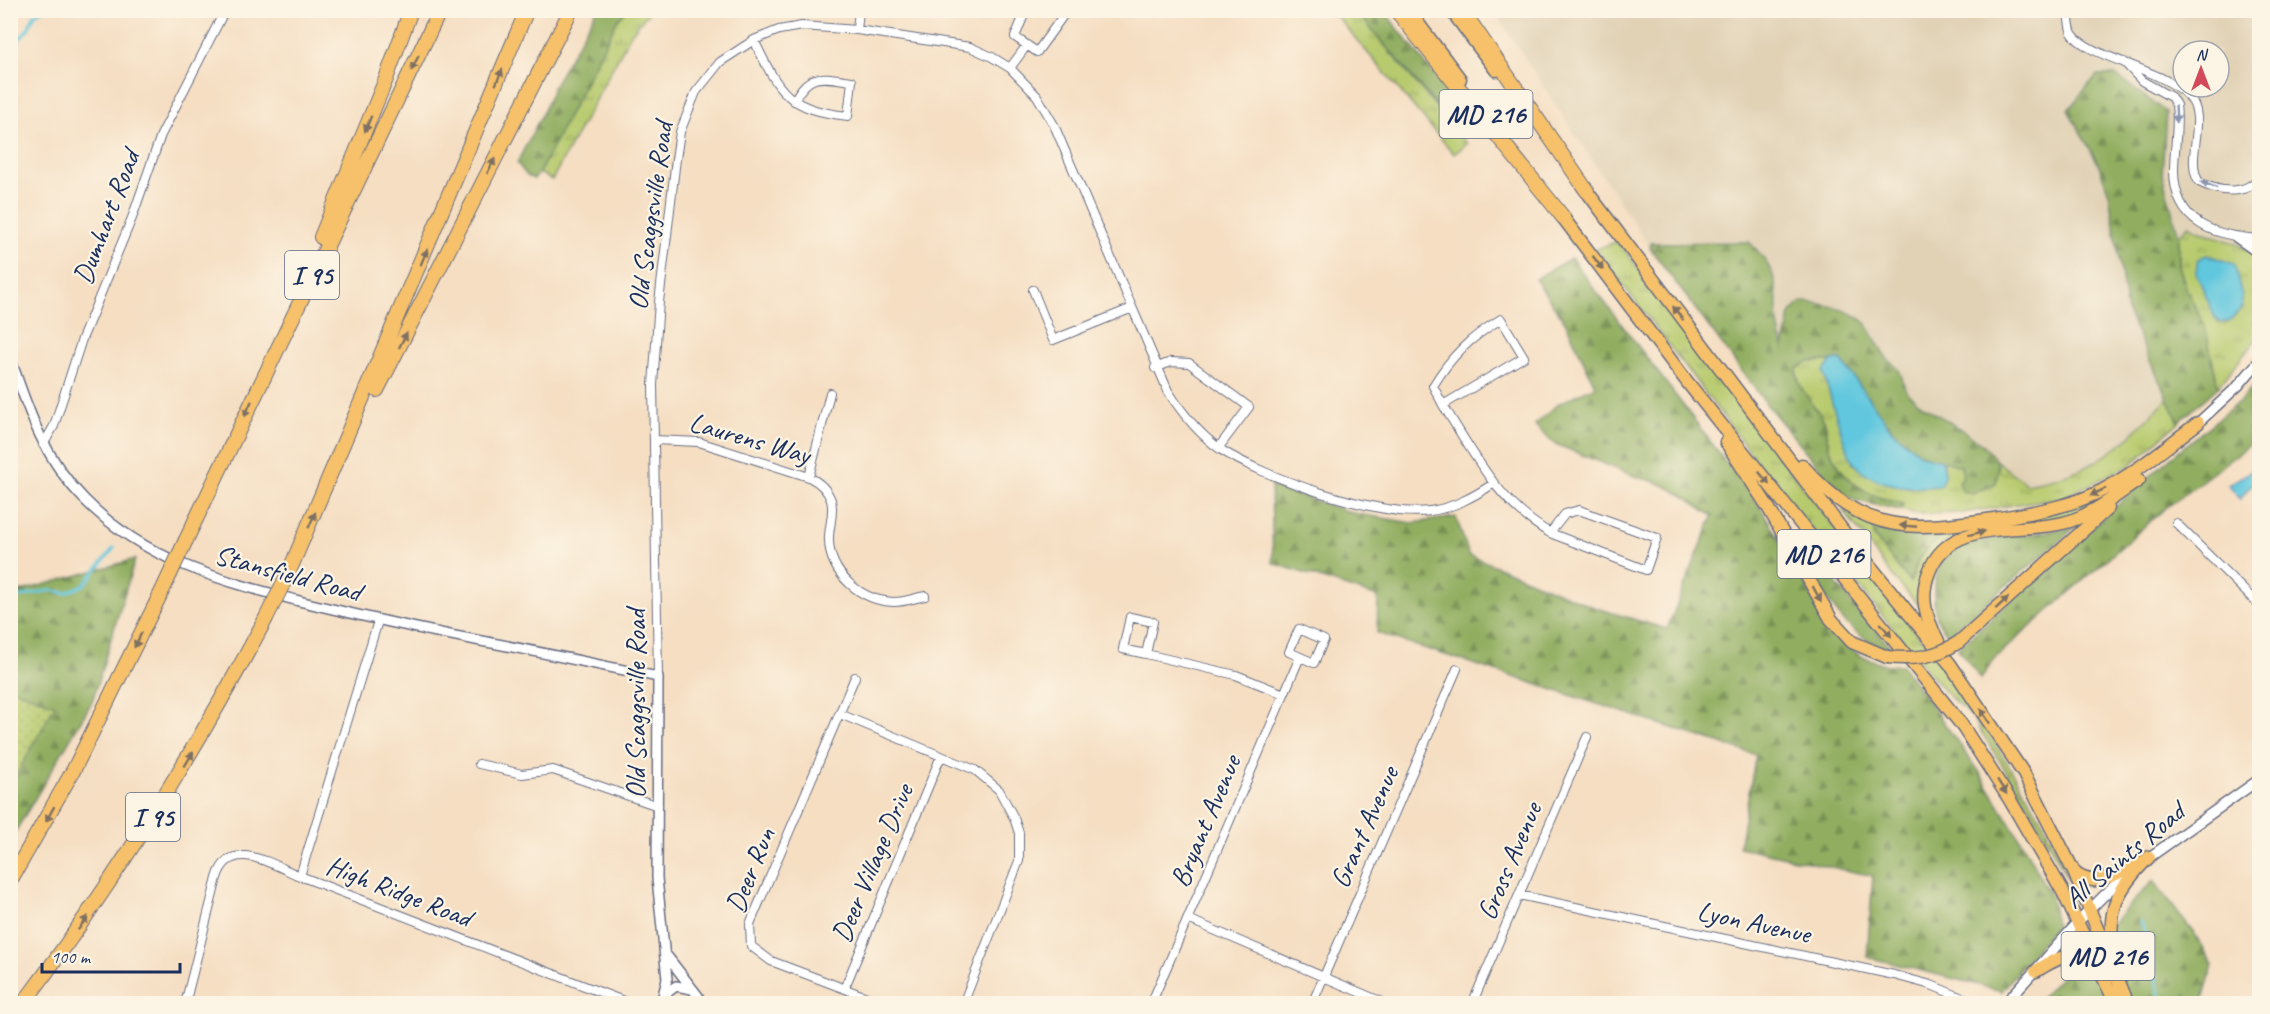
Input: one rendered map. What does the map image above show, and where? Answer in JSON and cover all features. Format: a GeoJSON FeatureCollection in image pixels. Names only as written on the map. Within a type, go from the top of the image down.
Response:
{"type":"FeatureCollection","features":[{"type":"Feature","properties":{"kind":"highway"},"geometry":{"type":"LineString","coordinates":[[266,372],[386,79],[411,10]]}},
{"type":"Feature","properties":{"kind":"highway","name":"I 95"},"geometry":{"type":"LineString","coordinates":[[10,881],[73,771],[164,587],[440,10]]}},
{"type":"Feature","properties":{"kind":"highway","name":"I 95"},"geometry":{"type":"LineString","coordinates":[[23,1004],[103,894],[158,810],[266,620],[336,466],[527,10]]}},
{"type":"Feature","properties":{"kind":"highway"},"geometry":{"type":"LineString","coordinates":[[336,466],[571,10]]}},
{"type":"Feature","properties":{"kind":"highway"},"geometry":{"type":"LineString","coordinates":[[1396,10],[1563,217]]}},
{"type":"Feature","properties":{"kind":"highway"},"geometry":{"type":"LineString","coordinates":[[1462,10],[1587,191]]}},
{"type":"Feature","properties":{"kind":"main road","name":"MD 216"},"geometry":{"type":"LineString","coordinates":[[1408,10],[1688,383],[1961,724],[2010,800],[2077,921],[2116,1004]]}},
{"type":"Feature","properties":{"kind":"main road","name":"MD 216"},"geometry":{"type":"LineString","coordinates":[[1451,10],[1862,556],[1950,664],[2024,774],[2074,872],[2128,1004]]}},
{"type":"Feature","properties":{"kind":"main road"},"geometry":{"type":"LineString","coordinates":[[1713,360],[1827,492],[1849,508],[1890,524],[1912,527],[1956,525],[2073,503],[2124,478],[2198,423]]}},
{"type":"Feature","properties":{"kind":"main road"},"geometry":{"type":"LineString","coordinates":[[1688,383],[1768,507],[1832,619],[1852,642],[1887,657],[1917,659],[1932,656],[1959,642],[2139,480],[2198,423]]}},
{"type":"Feature","properties":{"kind":"main road"},"geometry":{"type":"LineString","coordinates":[[1950,664],[1925,614],[1923,596],[1925,582],[1938,553],[1951,543],[1980,532],[2043,526],[2079,518],[2139,480]]}},
{"type":"Feature","properties":{"kind":"main road"},"geometry":{"type":"LineString","coordinates":[[2074,872],[2082,879],[2099,881],[2149,857]]}},
{"type":"Feature","properties":{"kind":"main road"},"geometry":{"type":"LineString","coordinates":[[2128,1004],[2114,956],[2111,914],[2122,886],[2149,857]]}},
{"type":"Feature","properties":{"kind":"main road"},"geometry":{"type":"LineString","coordinates":[[2036,971],[2070,955],[2084,957],[2101,969]]}},
{"type":"Feature","properties":{"kind":"street","name":"Dumhart Road"},"geometry":{"type":"LineString","coordinates":[[43,445],[54,426],[82,339],[139,199],[161,135],[225,10]]}},
{"type":"Feature","properties":{"kind":"street"},"geometry":{"type":"LineString","coordinates":[[856,30],[859,10]]}},
{"type":"Feature","properties":{"kind":"street"},"geometry":{"type":"LineString","coordinates":[[1026,10],[1015,37],[1038,52],[1065,13],[1062,10]]}},
{"type":"Feature","properties":{"kind":"street"},"geometry":{"type":"LineString","coordinates":[[2068,10],[2072,32],[2086,45],[2161,76],[2191,99],[2196,118],[2196,176],[2199,182],[2223,190],[2241,190],[2254,184],[2259,175]]}},
{"type":"Feature","properties":{"kind":"street","name":"Old Scaggsville Road"},"geometry":{"type":"LineString","coordinates":[[662,1000],[667,979],[657,878],[655,354],[680,132],[688,109],[708,75],[720,62],[754,40],[779,30],[802,26],[856,30],[970,47],[1010,68],[1037,96],[1053,125],[1155,368],[1178,406],[1200,431],[1219,447],[1275,477],[1399,511],[1444,508],[1474,497],[1493,484]]}},
{"type":"Feature","properties":{"kind":"street"},"geometry":{"type":"LineString","coordinates":[[754,40],[773,81],[794,101],[808,109],[848,116],[852,81],[816,78],[807,81],[794,101]]}},
{"type":"Feature","properties":{"kind":"street"},"geometry":{"type":"LineString","coordinates":[[1010,68],[1027,45]]}},
{"type":"Feature","properties":{"kind":"street"},"geometry":{"type":"LineString","coordinates":[[2123,61],[2142,81],[2171,97],[2176,105],[2174,176],[2187,215],[2206,229],[2236,237],[2259,239]]}},
{"type":"Feature","properties":{"kind":"street"},"geometry":{"type":"LineString","coordinates":[[2236,237],[2259,254]]}},
{"type":"Feature","properties":{"kind":"street"},"geometry":{"type":"LineString","coordinates":[[1033,290],[1053,340],[1130,309]]}},
{"type":"Feature","properties":{"kind":"street"},"geometry":{"type":"LineString","coordinates":[[1443,405],[1524,357],[1501,319],[1479,333],[1446,365],[1433,386],[1443,405],[1493,484],[1520,513],[1550,533],[1646,570],[1657,538],[1579,510],[1565,514],[1550,533]]}},
{"type":"Feature","properties":{"kind":"street","name":"Stansfield Road"},"geometry":{"type":"LineString","coordinates":[[10,357],[33,425],[43,445],[67,480],[86,501],[133,539],[159,555],[194,571],[232,583],[378,621],[658,677]]}},
{"type":"Feature","properties":{"kind":"street"},"geometry":{"type":"LineString","coordinates":[[2198,423],[2238,386],[2259,360]]}},
{"type":"Feature","properties":{"kind":"street"},"geometry":{"type":"LineString","coordinates":[[1155,368],[1171,362],[1189,363],[1249,407],[1219,447]]}},
{"type":"Feature","properties":{"kind":"street"},"geometry":{"type":"LineString","coordinates":[[809,477],[830,393]]}},
{"type":"Feature","properties":{"kind":"street","name":"Laurens Way"},"geometry":{"type":"LineString","coordinates":[[654,440],[699,442],[819,482],[831,501],[830,550],[832,560],[845,580],[866,594],[892,602],[925,596]]}},
{"type":"Feature","properties":{"kind":"street"},"geometry":{"type":"LineString","coordinates":[[2176,523],[2259,606]]}},
{"type":"Feature","properties":{"kind":"street"},"geometry":{"type":"LineString","coordinates":[[1146,654],[1153,622],[1130,617],[1123,649],[1236,675],[1284,694]]}},
{"type":"Feature","properties":{"kind":"street","name":"High Ridge Road"},"geometry":{"type":"LineString","coordinates":[[378,621],[300,876],[631,1004]]}},
{"type":"Feature","properties":{"kind":"street"},"geometry":{"type":"LineString","coordinates":[[1299,629],[1324,640],[1314,663],[1300,657],[1289,652],[1299,629]]}},
{"type":"Feature","properties":{"kind":"street","name":"Bryant Avenue"},"geometry":{"type":"LineString","coordinates":[[1151,1004],[1300,657]]}},
{"type":"Feature","properties":{"kind":"street","name":"Grant Avenue"},"geometry":{"type":"LineString","coordinates":[[1312,1004],[1457,669]]}},
{"type":"Feature","properties":{"kind":"street","name":"Deer Run"},"geometry":{"type":"LineString","coordinates":[[855,676],[750,924],[749,936],[751,946],[771,961],[885,1004]]}},
{"type":"Feature","properties":{"kind":"street"},"geometry":{"type":"LineString","coordinates":[[840,714],[975,770],[988,779],[1007,802],[1019,833],[1019,861],[1015,878],[997,915],[963,1004]]}},
{"type":"Feature","properties":{"kind":"street","name":"Gross Avenue"},"geometry":{"type":"LineString","coordinates":[[1472,1004],[1587,737]]}},
{"type":"Feature","properties":{"kind":"street","name":"Deer Village Drive"},"geometry":{"type":"LineString","coordinates":[[845,987],[941,756]]}},
{"type":"Feature","properties":{"kind":"street"},"geometry":{"type":"LineString","coordinates":[[479,764],[522,774],[553,770],[657,806]]}},
{"type":"Feature","properties":{"kind":"street","name":"All Saints Road"},"geometry":{"type":"LineString","coordinates":[[2004,1004],[2036,971],[2089,909],[2149,857],[2259,779]]}},
{"type":"Feature","properties":{"kind":"street"},"geometry":{"type":"LineString","coordinates":[[185,1004],[217,878],[223,863],[237,854],[248,855],[300,876]]}},
{"type":"Feature","properties":{"kind":"street","name":"Lyon Avenue"},"geometry":{"type":"LineString","coordinates":[[1519,895],[1910,978],[1977,1004]]}},
{"type":"Feature","properties":{"kind":"street"},"geometry":{"type":"LineString","coordinates":[[1188,919],[1387,1004]]}},
{"type":"Feature","properties":{"kind":"street"},"geometry":{"type":"LineString","coordinates":[[665,954],[693,990],[700,1004]]}},
{"type":"Feature","properties":{"kind":"street"},"geometry":{"type":"LineString","coordinates":[[662,1000],[676,986],[693,990]]}},
{"type":"Feature","properties":{"kind":"shaded area"},"geometry":{"type":"Polygon","coordinates":[[[1494,11],[2259,11],[2259,259],[2246,247],[2206,235],[2189,225],[2179,236],[2162,175],[2166,112],[2068,110],[2098,163],[2109,193],[2127,312],[2168,398],[2119,448],[2091,465],[2059,478],[2026,484],[1993,458],[1972,436],[1925,407],[1907,391],[1899,370],[1884,356],[1861,319],[1845,310],[1828,308],[1815,302],[1788,334],[1785,350],[1779,334],[1779,318],[1749,242],[1651,243],[1650,248],[1494,11]]]}},
{"type":"Feature","properties":{"kind":"green space"},"geometry":{"type":"Polygon","coordinates":[[[597,10],[626,11],[617,21],[534,179],[527,176],[517,163],[554,85],[597,10]]]}},
{"type":"Feature","properties":{"kind":"green space"},"geometry":{"type":"Polygon","coordinates":[[[626,11],[650,11],[632,32],[552,180],[539,173],[617,20],[626,11]]]}},
{"type":"Feature","properties":{"kind":"green space"},"geometry":{"type":"Polygon","coordinates":[[[1328,11],[1356,11],[1467,144],[1454,154],[1338,18],[1328,11]]]}},
{"type":"Feature","properties":{"kind":"green space"},"geometry":{"type":"Polygon","coordinates":[[[1356,11],[1384,11],[1466,115],[1454,126],[1356,11]]]}},
{"type":"Feature","properties":{"kind":"green space"},"geometry":{"type":"Polygon","coordinates":[[[2097,75],[2115,75],[2166,112],[2162,175],[2179,236],[2179,266],[2187,291],[2205,326],[2218,387],[2179,422],[2127,312],[2109,193],[2098,163],[2068,110],[2097,75]]]}},
{"type":"Feature","properties":{"kind":"green space"},"geometry":{"type":"Polygon","coordinates":[[[2189,225],[2243,247],[2259,259],[2259,336],[2218,387],[2205,326],[2187,291],[2179,266],[2179,236],[2189,225]]]}},
{"type":"Feature","properties":{"kind":"green space"},"geometry":{"type":"Polygon","coordinates":[[[1618,241],[1739,405],[1964,694],[2046,828],[2072,886],[2029,807],[1972,717],[1945,692],[1759,464],[1596,249],[1618,241]]]}},
{"type":"Feature","properties":{"kind":"green space"},"geometry":{"type":"Polygon","coordinates":[[[1749,242],[1771,270],[1775,282],[1779,332],[1784,348],[1790,314],[1801,302],[1830,306],[1863,320],[1884,355],[1900,372],[1908,393],[1973,438],[1994,458],[1998,469],[1996,483],[1973,494],[1962,491],[1959,482],[1963,476],[1961,466],[1921,455],[1891,429],[1841,360],[1807,362],[1797,369],[1797,376],[1806,396],[1825,423],[1828,444],[1840,468],[1847,477],[1866,492],[1903,503],[1901,510],[1856,501],[1838,490],[1767,405],[1650,248],[1651,243],[1749,242]]]}},
{"type":"Feature","properties":{"kind":"green space"},"geometry":{"type":"Polygon","coordinates":[[[1571,258],[1761,508],[1836,639],[1863,657],[1887,665],[1902,665],[1978,770],[2022,843],[2051,897],[2056,925],[2002,991],[1867,957],[1873,876],[1739,847],[1756,755],[1377,633],[1378,597],[1273,563],[1271,486],[1353,513],[1412,523],[1456,517],[1469,555],[1596,608],[1667,629],[1713,516],[1668,487],[1639,478],[1553,443],[1535,425],[1558,404],[1595,386],[1566,323],[1535,279],[1571,258]]]}},
{"type":"Feature","properties":{"kind":"green space"},"geometry":{"type":"Polygon","coordinates":[[[1832,361],[1823,372],[1853,463],[1945,474],[1942,460],[1961,466],[1963,476],[1998,469],[1993,458],[2026,484],[2072,473],[2090,465],[2121,444],[2168,398],[2179,422],[2129,466],[2063,497],[1963,513],[1916,514],[1901,510],[1903,503],[1866,492],[1847,477],[1839,467],[1828,443],[1825,423],[1802,389],[1797,376],[1797,369],[1807,362],[1832,361]]]}},
{"type":"Feature","properties":{"kind":"green space"},"geometry":{"type":"Polygon","coordinates":[[[2259,379],[2259,438],[2162,511],[1995,658],[1981,679],[1958,648],[2169,459],[2241,400],[2259,379]]]}},
{"type":"Feature","properties":{"kind":"green space"},"geometry":{"type":"Polygon","coordinates":[[[2110,494],[2106,497],[2067,518],[1944,543],[1920,607],[1893,577],[1843,510],[1879,525],[1874,537],[1910,582],[1919,558],[1948,529],[2110,494]]]}},
{"type":"Feature","properties":{"kind":"green space"},"geometry":{"type":"Polygon","coordinates":[[[1879,525],[1899,531],[1948,529],[1919,558],[1910,582],[1874,537],[1873,528],[1879,525]]]}},
{"type":"Feature","properties":{"kind":"green space"},"geometry":{"type":"Polygon","coordinates":[[[2076,527],[1949,634],[1945,631],[1937,617],[1935,607],[1935,578],[1941,564],[1951,554],[1963,546],[1977,542],[2076,527]]]}},
{"type":"Feature","properties":{"kind":"green space"},"geometry":{"type":"Polygon","coordinates":[[[1795,536],[1893,650],[1874,644],[1845,622],[1823,592],[1795,541],[1795,536]]]}},
{"type":"Feature","properties":{"kind":"green space"},"geometry":{"type":"Polygon","coordinates":[[[135,559],[92,702],[11,839],[11,594],[135,559]]]}},
{"type":"Feature","properties":{"kind":"green space"},"geometry":{"type":"Polygon","coordinates":[[[11,688],[55,705],[11,785],[11,688]]]}},
{"type":"Feature","properties":{"kind":"green space"},"geometry":{"type":"Polygon","coordinates":[[[2153,881],[2196,936],[2213,965],[2202,1003],[2035,1004],[2153,881]]]}},
{"type":"Feature","properties":{"kind":"water"},"geometry":{"type":"Polygon","coordinates":[[[2207,255],[2234,264],[2242,296],[2242,308],[2229,321],[2220,323],[2215,318],[2196,272],[2198,259],[2207,255]]]}},
{"type":"Feature","properties":{"kind":"water"},"geometry":{"type":"Polygon","coordinates":[[[1841,360],[1891,429],[1921,455],[1942,460],[1945,474],[1940,486],[1894,485],[1873,478],[1854,463],[1842,434],[1823,372],[1832,361],[1841,360]]]}},
{"type":"Feature","properties":{"kind":"water"},"geometry":{"type":"Polygon","coordinates":[[[2255,469],[2259,476],[2240,499],[2228,485],[2255,469]]]}},
{"type":"Feature","properties":{"kind":"waterway"},"geometry":{"type":"LineString","coordinates":[[10,50],[28,29],[35,14],[42,10]]}},
{"type":"Feature","properties":{"kind":"waterway"},"geometry":{"type":"LineString","coordinates":[[10,599],[51,590],[65,593],[84,585],[114,548]]}},
{"type":"Feature","properties":{"kind":"waterway"},"geometry":{"type":"LineString","coordinates":[[2141,922],[2151,949],[2161,1004]]}}]}
